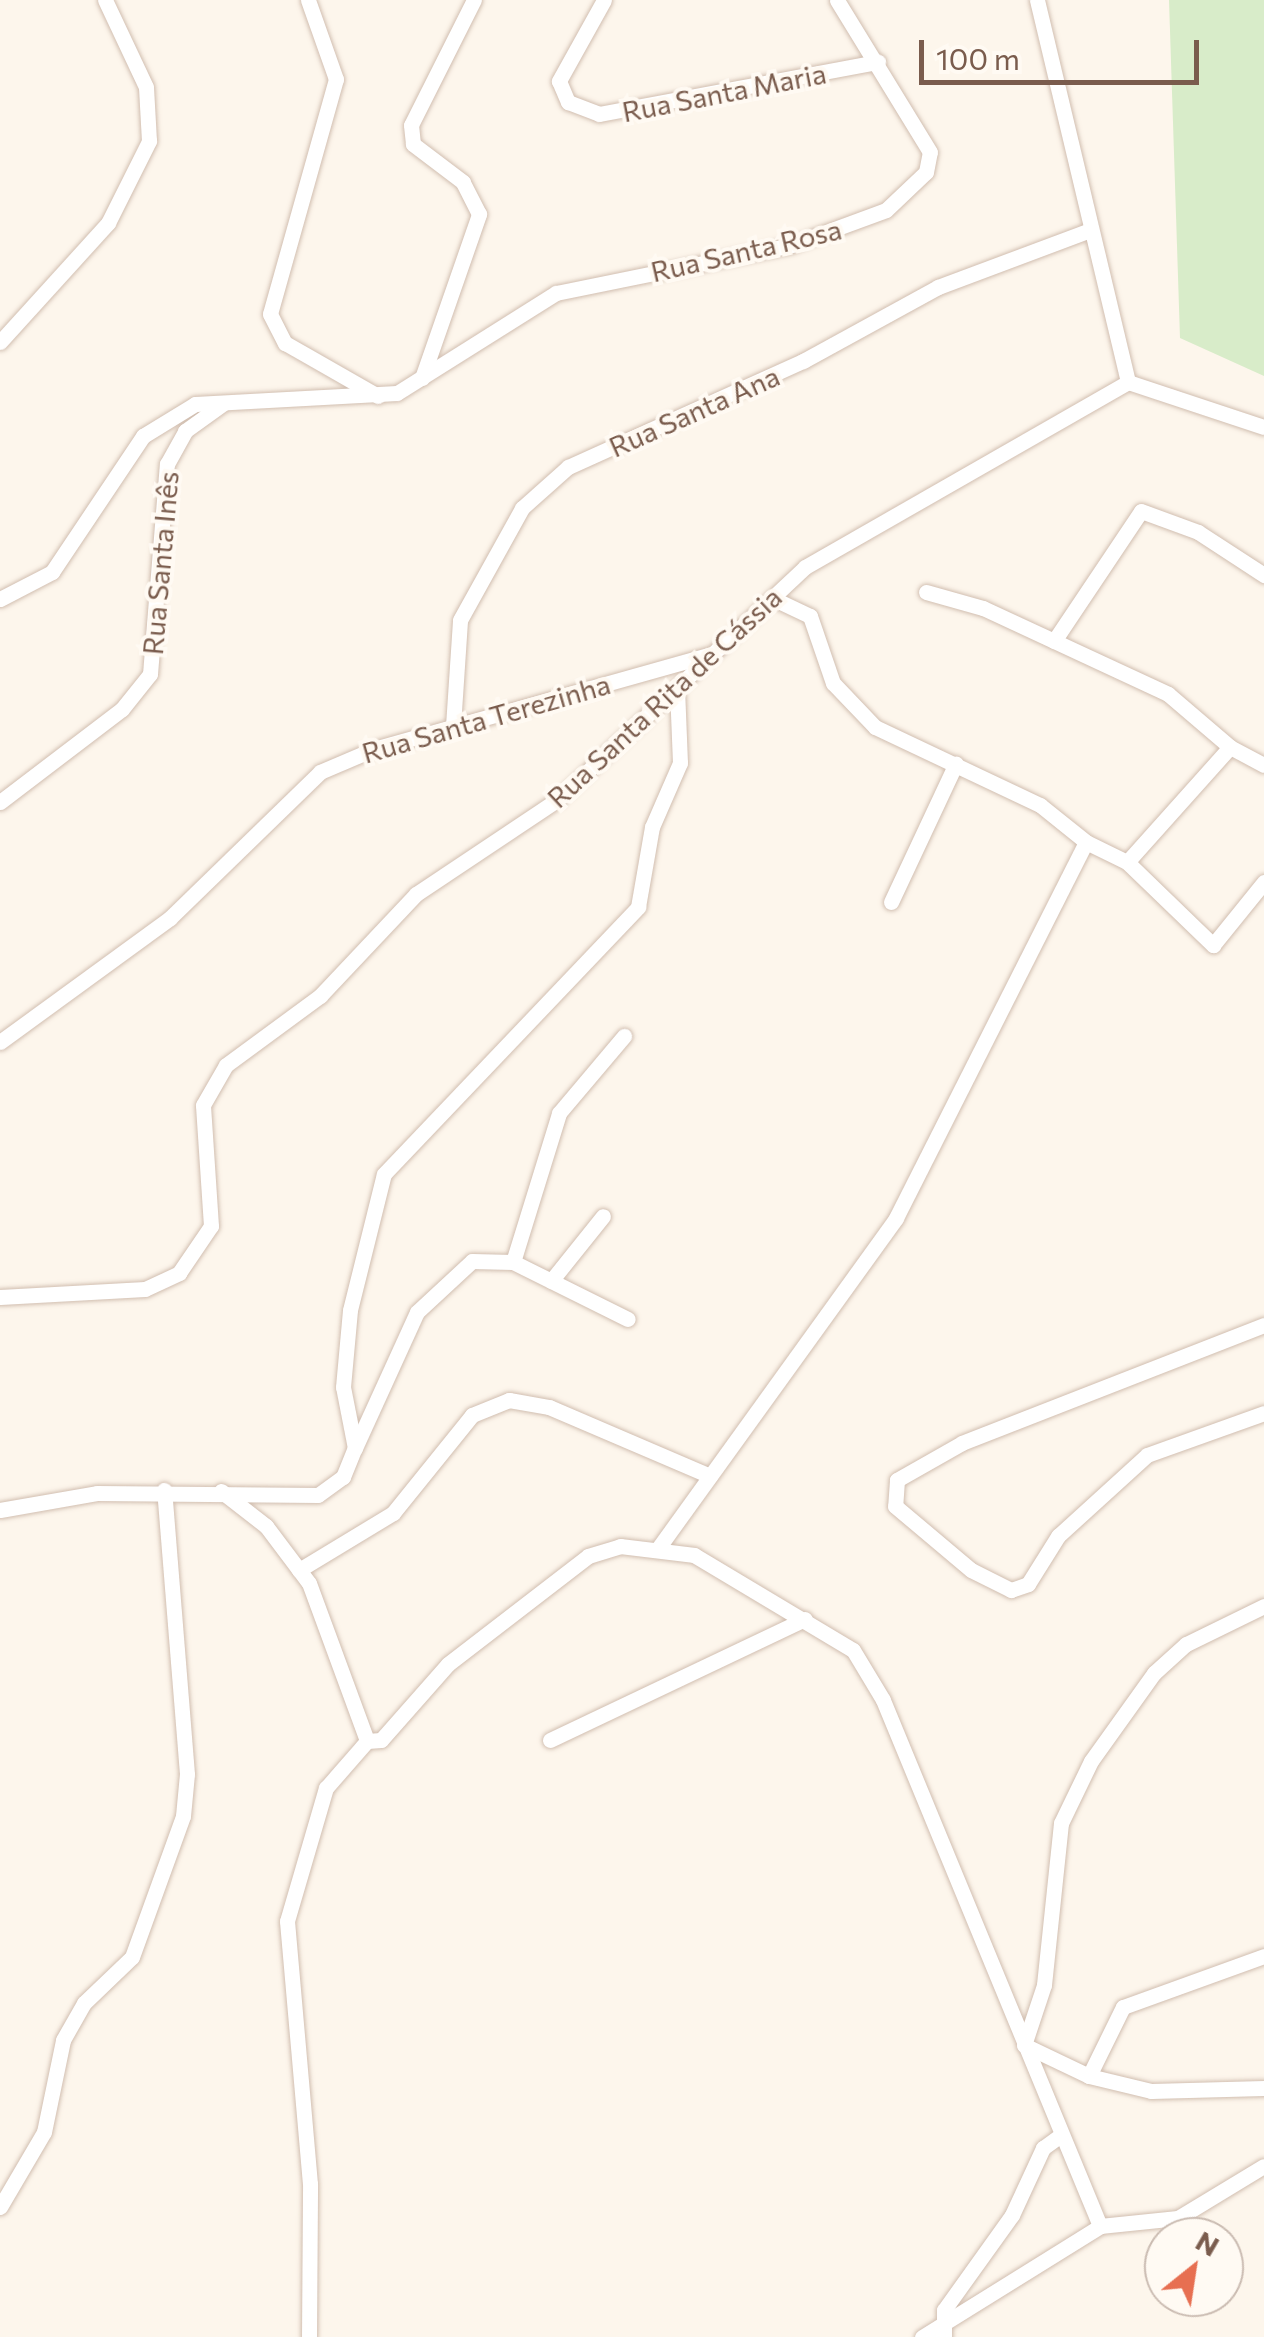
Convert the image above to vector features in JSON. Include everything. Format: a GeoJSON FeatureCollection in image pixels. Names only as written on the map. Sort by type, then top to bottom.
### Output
{"type":"FeatureCollection","features":[{"type":"Feature","properties":{"kind":"street"},"geometry":{"type":"LineString","coordinates":[[0,342],[108,224],[149,140],[146,87],[104,0]]}},
{"type":"Feature","properties":{"kind":"street"},"geometry":{"type":"LineString","coordinates":[[308,0],[336,79],[270,314],[284,344],[378,396]]}},
{"type":"Feature","properties":{"kind":"street"},"geometry":{"type":"LineString","coordinates":[[420,382],[479,214],[464,182],[413,144],[410,125],[474,0]]}},
{"type":"Feature","properties":{"kind":"street","name":"Rua Santa Maria"},"geometry":{"type":"LineString","coordinates":[[604,0],[560,81],[568,102],[599,114],[878,62]]}},
{"type":"Feature","properties":{"kind":"street","name":"Rua Santa Rosa"},"geometry":{"type":"LineString","coordinates":[[0,599],[52,572],[143,436],[195,404],[378,396],[420,382],[556,293],[791,244],[886,210],[926,172],[930,152],[878,62],[836,0]]}},
{"type":"Feature","properties":{"kind":"street"},"geometry":{"type":"LineString","coordinates":[[1037,0],[1088,231],[1128,382],[1264,427]]}},
{"type":"Feature","properties":{"kind":"street","name":"Rua Santa Ana"},"geometry":{"type":"LineString","coordinates":[[453,726],[460,620],[522,508],[568,467],[804,362],[938,288],[1088,231]]}},
{"type":"Feature","properties":{"kind":"street","name":"Rua Santa Rita de Cássia"},"geometry":{"type":"LineString","coordinates":[[0,1297],[145,1289],[180,1273],[211,1226],[203,1105],[226,1065],[320,996],[416,894],[556,800],[772,598],[854,532],[1128,382]]}},
{"type":"Feature","properties":{"kind":"street","name":"Rua Santa Inês"},"geometry":{"type":"LineString","coordinates":[[0,802],[122,709],[150,674],[167,464],[185,431],[228,401]]}},
{"type":"Feature","properties":{"kind":"street"},"geometry":{"type":"LineString","coordinates":[[1054,641],[1141,511],[1198,532],[1264,575]]}},
{"type":"Feature","properties":{"kind":"street"},"geometry":{"type":"LineString","coordinates":[[926,592],[1054,641],[1168,694],[1230,746],[1264,765]]}},
{"type":"Feature","properties":{"kind":"street"},"geometry":{"type":"LineString","coordinates":[[772,598],[810,616],[834,683],[875,727],[1040,805],[1086,842],[1127,862],[1213,945],[1264,882]]}},
{"type":"Feature","properties":{"kind":"street","name":"Rua Santa Terezinha"},"geometry":{"type":"LineString","coordinates":[[0,1042],[170,918],[308,780],[374,748],[713,654]]}},
{"type":"Feature","properties":{"kind":"street"},"geometry":{"type":"LineString","coordinates":[[355,1448],[343,1387],[350,1310],[384,1174],[638,907],[652,827],[680,763],[677,687]]}},
{"type":"Feature","properties":{"kind":"street"},"geometry":{"type":"LineString","coordinates":[[1127,862],[1230,746]]}},
{"type":"Feature","properties":{"kind":"street"},"geometry":{"type":"LineString","coordinates":[[891,902],[956,763]]}},
{"type":"Feature","properties":{"kind":"street"},"geometry":{"type":"LineString","coordinates":[[659,1547],[896,1218],[1086,842]]}},
{"type":"Feature","properties":{"kind":"street"},"geometry":{"type":"LineString","coordinates":[[512,1262],[559,1113],[624,1036]]}},
{"type":"Feature","properties":{"kind":"street"},"geometry":{"type":"LineString","coordinates":[[551,1281],[603,1216]]}},
{"type":"Feature","properties":{"kind":"street"},"geometry":{"type":"LineString","coordinates":[[0,1510],[164,1490],[318,1495],[343,1477],[417,1312],[440,1283],[472,1261],[512,1262],[628,1318]]}},
{"type":"Feature","properties":{"kind":"street"},"geometry":{"type":"LineString","coordinates":[[1264,1325],[962,1443],[897,1480],[895,1506],[970,1570],[1011,1590],[1028,1584],[1058,1536],[1148,1456],[1264,1412]]}},
{"type":"Feature","properties":{"kind":"street"},"geometry":{"type":"LineString","coordinates":[[299,1570],[393,1512],[472,1415],[509,1400],[549,1407],[710,1476]]}},
{"type":"Feature","properties":{"kind":"street"},"geometry":{"type":"LineString","coordinates":[[0,2208],[44,2132],[62,2040],[84,2003],[132,1957],[182,1816],[186,1774],[164,1490]]}},
{"type":"Feature","properties":{"kind":"street"},"geometry":{"type":"LineString","coordinates":[[222,1491],[266,1526],[299,1570],[330,1623],[367,1740]]}},
{"type":"Feature","properties":{"kind":"street"},"geometry":{"type":"LineString","coordinates":[[309,2337],[310,2184],[287,1921],[326,1788],[367,1740],[381,1740],[448,1664],[588,1556],[620,1546],[659,1547],[741,1578],[853,1650],[883,1700],[1024,2045],[1057,2138],[1100,2226]]}},
{"type":"Feature","properties":{"kind":"street"},"geometry":{"type":"LineString","coordinates":[[1024,2045],[1044,1985],[1060,1823],[1090,1761],[1154,1673],[1186,1644],[1264,1606]]}},
{"type":"Feature","properties":{"kind":"street"},"geometry":{"type":"LineString","coordinates":[[550,1740],[805,1619]]}},
{"type":"Feature","properties":{"kind":"street"},"geometry":{"type":"LineString","coordinates":[[1089,2076],[1123,2007],[1264,1956]]}},
{"type":"Feature","properties":{"kind":"street"},"geometry":{"type":"LineString","coordinates":[[1024,2045],[1089,2076],[1151,2092],[1264,2088]]}},
{"type":"Feature","properties":{"kind":"street"},"geometry":{"type":"LineString","coordinates":[[942,2332],[1028,2188],[1043,2148],[1057,2138]]}},
{"type":"Feature","properties":{"kind":"street"},"geometry":{"type":"LineString","coordinates":[[922,2337],[942,2332],[1100,2226],[1178,2218],[1264,2166]]}},
{"type":"Feature","properties":{"kind":"green space"},"geometry":{"type":"Polygon","coordinates":[[[1169,0],[1264,0],[1264,376],[1180,338],[1169,0]]]}}]}
